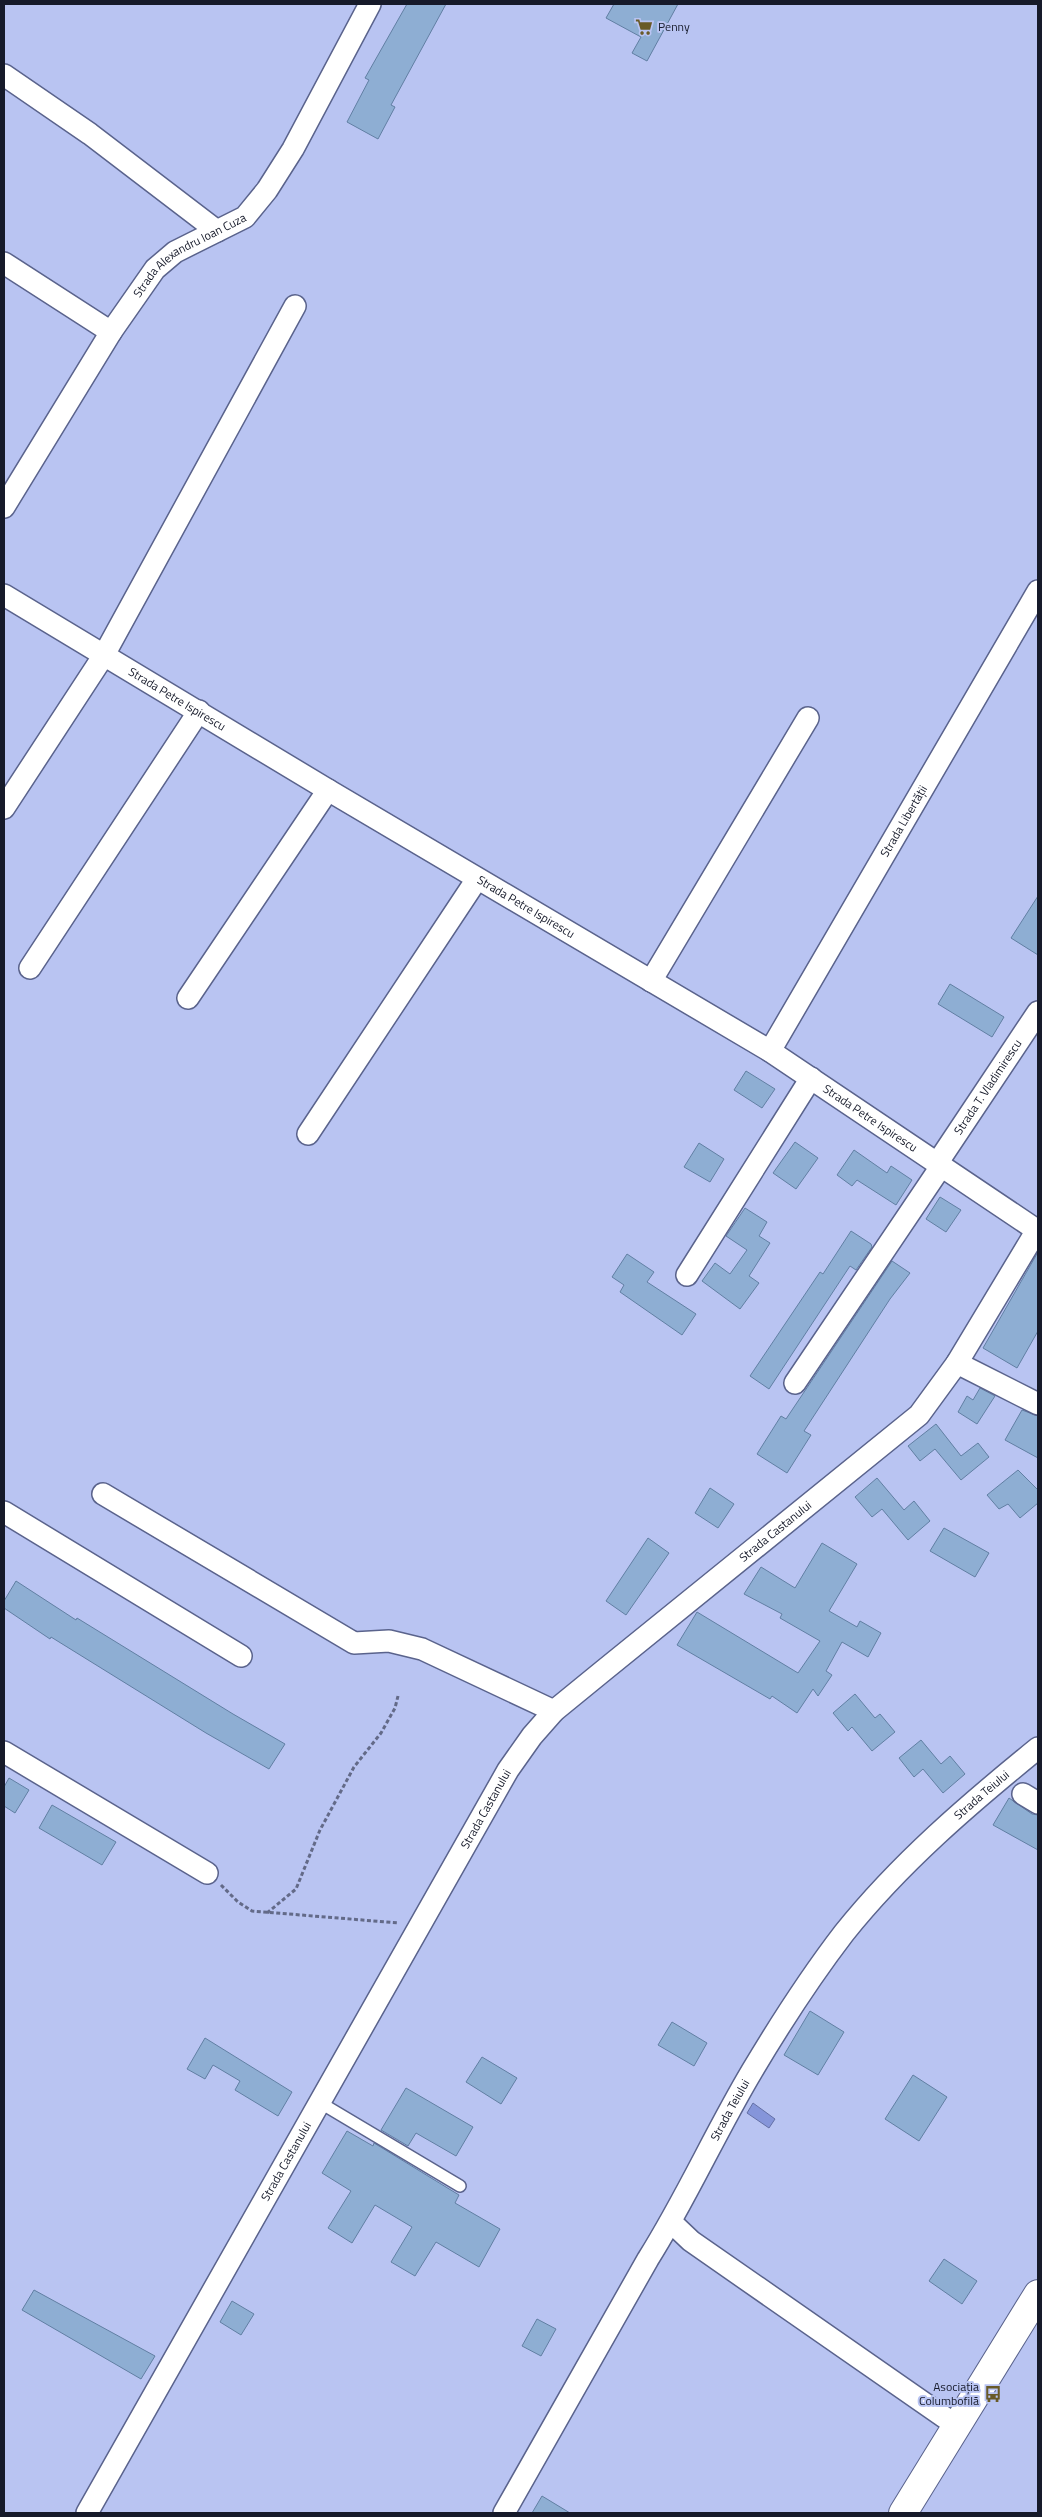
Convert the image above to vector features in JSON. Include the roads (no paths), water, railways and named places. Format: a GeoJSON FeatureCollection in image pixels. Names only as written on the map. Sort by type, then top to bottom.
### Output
{"type":"FeatureCollection","features":[{"type":"Feature","properties":{"kind":"main road"},"geometry":{"type":"LineString","coordinates":[[903,2513],[1038,2294]]}},
{"type":"Feature","properties":{"kind":"street","name":"Strada Alexandru Ioan Cuza"},"geometry":{"type":"LineString","coordinates":[[4,507],[111,332],[155,269],[175,252],[245,217],[267,190],[293,149],[370,4]]}},
{"type":"Feature","properties":{"kind":"street"},"geometry":{"type":"LineString","coordinates":[[4,75],[90,134],[217,231]]}},
{"type":"Feature","properties":{"kind":"street"},"geometry":{"type":"LineString","coordinates":[[4,263],[111,332]]}},
{"type":"Feature","properties":{"kind":"street"},"geometry":{"type":"LineString","coordinates":[[4,808],[104,655],[295,306]]}},
{"type":"Feature","properties":{"kind":"street","name":"Strada Libertății"},"geometry":{"type":"LineString","coordinates":[[770,1051],[1038,591]]}},
{"type":"Feature","properties":{"kind":"street","name":"Strada Petre Ispirescu"},"geometry":{"type":"LineString","coordinates":[[4,595],[477,879],[770,1051],[1038,1231]]}},
{"type":"Feature","properties":{"kind":"street"},"geometry":{"type":"LineString","coordinates":[[30,968],[198,711]]}},
{"type":"Feature","properties":{"kind":"street"},"geometry":{"type":"LineString","coordinates":[[651,981],[808,718]]}},
{"type":"Feature","properties":{"kind":"street"},"geometry":{"type":"LineString","coordinates":[[188,998],[328,790]]}},
{"type":"Feature","properties":{"kind":"street"},"geometry":{"type":"LineString","coordinates":[[308,1134],[477,879]]}},
{"type":"Feature","properties":{"kind":"street","name":"Strada T. Vladimirescu"},"geometry":{"type":"LineString","coordinates":[[795,1383],[1038,1012]]}},
{"type":"Feature","properties":{"kind":"street"},"geometry":{"type":"LineString","coordinates":[[687,1275],[811,1078]]}},
{"type":"Feature","properties":{"kind":"street","name":"Strada Castanului"},"geometry":{"type":"LineString","coordinates":[[87,2513],[508,1770],[532,1736],[554,1711],[919,1415],[957,1363],[1038,1231]]}},
{"type":"Feature","properties":{"kind":"street"},"geometry":{"type":"LineString","coordinates":[[957,1363],[1038,1404]]}},
{"type":"Feature","properties":{"kind":"street"},"geometry":{"type":"LineString","coordinates":[[102,1494],[354,1643],[389,1642],[422,1649],[554,1711]]}},
{"type":"Feature","properties":{"kind":"street"},"geometry":{"type":"LineString","coordinates":[[4,1512],[241,1656]]}},
{"type":"Feature","properties":{"kind":"street","name":"Strada Teiului"},"geometry":{"type":"LineString","coordinates":[[504,2513],[671,2222],[752,2071],[844,1933],[914,1856],[985,1791],[1038,1748]]}},
{"type":"Feature","properties":{"kind":"street"},"geometry":{"type":"LineString","coordinates":[[4,1752],[207,1873]]}},
{"type":"Feature","properties":{"kind":"street"},"geometry":{"type":"LineString","coordinates":[[671,2222],[691,2241],[957,2426]]}},
{"type":"Feature","properties":{"kind":"lane"},"geometry":{"type":"LineString","coordinates":[[320,2102],[460,2186]]}},
{"type":"Feature","properties":{"kind":"water"},"geometry":{"type":"Polygon","coordinates":[[[753,2103],[775,2119],[769,2128],[747,2113],[753,2103]]]}},
{"type":"Feature","properties":{"kind":"place","name":"Penny"},"geometry":{"type":"Point","coordinates":[644,27]}},
{"type":"Feature","properties":{"kind":"place","name":"Asociația Columbofilă"},"geometry":{"type":"Point","coordinates":[993,2394]}}]}
